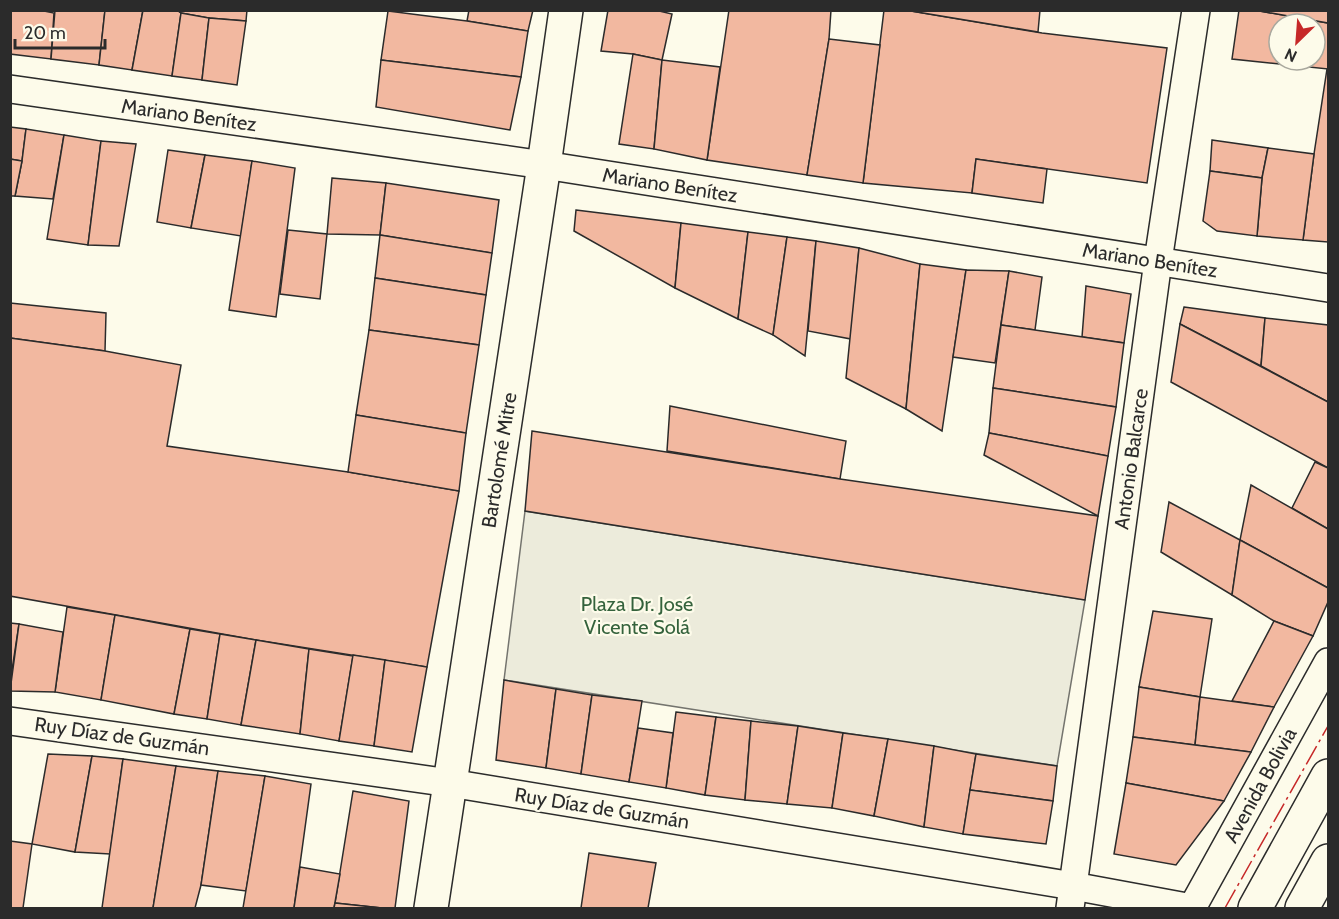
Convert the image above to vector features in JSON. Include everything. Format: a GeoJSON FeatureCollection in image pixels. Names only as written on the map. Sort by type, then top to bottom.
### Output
{"type":"FeatureCollection","features":[{"type":"Feature","properties":{"kind":"street","name":"Bartolomé Mitre"},"geometry":{"type":"LineString","coordinates":[[432,909],[566,10]]}},
{"type":"Feature","properties":{"kind":"street","name":"Antonio Balcarce"},"geometry":{"type":"LineString","coordinates":[[1071,897],[1158,261],[1196,10]]}},
{"type":"Feature","properties":{"kind":"street","name":"Mariano Benítez"},"geometry":{"type":"LineString","coordinates":[[10,89],[544,165],[1329,288]]}},
{"type":"Feature","properties":{"kind":"street","name":"Avenida Bolivia"},"geometry":{"type":"LineString","coordinates":[[1192,908],[1329,662]]}},
{"type":"Feature","properties":{"kind":"street","name":"Ruy Díaz de Guzmán"},"geometry":{"type":"LineString","coordinates":[[10,721],[450,783],[1071,897],[1192,908]]}},
{"type":"Feature","properties":{"kind":"street"},"geometry":{"type":"LineString","coordinates":[[1255,909],[1329,776]]}},
{"type":"Feature","properties":{"kind":"street"},"geometry":{"type":"LineString","coordinates":[[1302,909],[1329,861]]}},
{"type":"Feature","properties":{"kind":"green space","name":"Plaza Dr. José Vicente Solá"},"geometry":{"type":"Polygon","coordinates":[[[525,511],[1085,600],[1057,766],[504,680],[525,511]]]}},
{"type":"Feature","properties":{"kind":"building"},"geometry":{"type":"Polygon","coordinates":[[[10,10],[39,10],[54,13],[51,59],[10,54],[10,10]]]}},
{"type":"Feature","properties":{"kind":"building"},"geometry":{"type":"Polygon","coordinates":[[[55,10],[105,10],[99,65],[51,59],[55,10]]]}},
{"type":"Feature","properties":{"kind":"building"},"geometry":{"type":"Polygon","coordinates":[[[105,10],[143,10],[132,70],[99,65],[105,10]]]}},
{"type":"Feature","properties":{"kind":"building"},"geometry":{"type":"Polygon","coordinates":[[[143,10],[177,10],[181,13],[172,76],[132,70],[143,10]]]}},
{"type":"Feature","properties":{"kind":"building"},"geometry":{"type":"Polygon","coordinates":[[[177,10],[247,10],[246,21],[209,18],[181,13],[177,10]]]}},
{"type":"Feature","properties":{"kind":"building"},"geometry":{"type":"Polygon","coordinates":[[[469,10],[533,10],[528,31],[467,21],[469,10]]]}},
{"type":"Feature","properties":{"kind":"building"},"geometry":{"type":"Polygon","coordinates":[[[608,10],[655,10],[672,14],[662,60],[601,51],[608,10]]]}},
{"type":"Feature","properties":{"kind":"building"},"geometry":{"type":"Polygon","coordinates":[[[729,10],[831,10],[829,39],[807,175],[707,160],[729,10]]]}},
{"type":"Feature","properties":{"kind":"building"},"geometry":{"type":"Polygon","coordinates":[[[884,10],[905,10],[1042,33],[1167,48],[1147,183],[976,159],[972,193],[863,183],[884,10]]]}},
{"type":"Feature","properties":{"kind":"building"},"geometry":{"type":"Polygon","coordinates":[[[905,10],[1040,10],[1038,32],[905,10]]]}},
{"type":"Feature","properties":{"kind":"building"},"geometry":{"type":"Polygon","coordinates":[[[1239,10],[1267,12],[1267,63],[1232,59],[1239,10]]]}},
{"type":"Feature","properties":{"kind":"building"},"geometry":{"type":"Polygon","coordinates":[[[1254,10],[1328,10],[1328,23],[1327,12],[1267,12],[1254,10]]]}},
{"type":"Feature","properties":{"kind":"building"},"geometry":{"type":"Polygon","coordinates":[[[388,11],[528,31],[521,77],[381,60],[388,11]]]}},
{"type":"Feature","properties":{"kind":"building"},"geometry":{"type":"Polygon","coordinates":[[[181,13],[209,18],[202,80],[172,76],[181,13]]]}},
{"type":"Feature","properties":{"kind":"building"},"geometry":{"type":"Polygon","coordinates":[[[209,18],[246,21],[237,85],[202,80],[209,18]]]}},
{"type":"Feature","properties":{"kind":"building"},"geometry":{"type":"Polygon","coordinates":[[[1327,23],[1328,23],[1327,69],[1327,23]]]}},
{"type":"Feature","properties":{"kind":"building"},"geometry":{"type":"Polygon","coordinates":[[[829,39],[880,45],[863,183],[807,175],[829,39]]]}},
{"type":"Feature","properties":{"kind":"building"},"geometry":{"type":"Polygon","coordinates":[[[633,54],[662,60],[654,149],[619,144],[633,54]]]}},
{"type":"Feature","properties":{"kind":"building"},"geometry":{"type":"Polygon","coordinates":[[[381,60],[521,77],[510,130],[376,107],[381,60]]]}},
{"type":"Feature","properties":{"kind":"building"},"geometry":{"type":"Polygon","coordinates":[[[662,60],[720,67],[707,160],[654,149],[662,60]]]}},
{"type":"Feature","properties":{"kind":"building"},"geometry":{"type":"Polygon","coordinates":[[[1328,69],[1328,242],[1303,240],[1328,69]]]}},
{"type":"Feature","properties":{"kind":"building"},"geometry":{"type":"Polygon","coordinates":[[[10,127],[26,129],[22,161],[10,159],[10,127]]]}},
{"type":"Feature","properties":{"kind":"building"},"geometry":{"type":"Polygon","coordinates":[[[26,129],[64,135],[53,199],[15,196],[26,129]]]}},
{"type":"Feature","properties":{"kind":"building"},"geometry":{"type":"Polygon","coordinates":[[[64,135],[101,141],[88,245],[47,239],[64,135]]]}},
{"type":"Feature","properties":{"kind":"building"},"geometry":{"type":"Polygon","coordinates":[[[1212,140],[1268,148],[1262,178],[1210,171],[1212,140]]]}},
{"type":"Feature","properties":{"kind":"building"},"geometry":{"type":"Polygon","coordinates":[[[101,141],[136,144],[119,246],[88,245],[101,141]]]}},
{"type":"Feature","properties":{"kind":"building"},"geometry":{"type":"Polygon","coordinates":[[[1268,148],[1314,154],[1303,240],[1257,236],[1262,178],[1268,148]]]}},
{"type":"Feature","properties":{"kind":"building"},"geometry":{"type":"Polygon","coordinates":[[[168,150],[205,155],[191,228],[157,222],[168,150]]]}},
{"type":"Feature","properties":{"kind":"building"},"geometry":{"type":"Polygon","coordinates":[[[205,155],[252,161],[241,236],[191,228],[205,155]]]}},
{"type":"Feature","properties":{"kind":"building"},"geometry":{"type":"Polygon","coordinates":[[[10,159],[22,161],[15,196],[10,196],[10,159]]]}},
{"type":"Feature","properties":{"kind":"building"},"geometry":{"type":"Polygon","coordinates":[[[976,159],[1047,169],[1043,203],[972,193],[976,159]]]}},
{"type":"Feature","properties":{"kind":"building"},"geometry":{"type":"Polygon","coordinates":[[[252,161],[295,168],[276,317],[229,310],[252,161]]]}},
{"type":"Feature","properties":{"kind":"building"},"geometry":{"type":"Polygon","coordinates":[[[1210,171],[1262,178],[1257,236],[1217,231],[1203,221],[1210,171]]]}},
{"type":"Feature","properties":{"kind":"building"},"geometry":{"type":"Polygon","coordinates":[[[332,178],[386,183],[380,235],[327,234],[332,178]]]}},
{"type":"Feature","properties":{"kind":"building"},"geometry":{"type":"Polygon","coordinates":[[[386,183],[499,200],[492,253],[380,235],[386,183]]]}},
{"type":"Feature","properties":{"kind":"building"},"geometry":{"type":"Polygon","coordinates":[[[576,210],[681,223],[675,288],[574,231],[576,210]]]}},
{"type":"Feature","properties":{"kind":"building"},"geometry":{"type":"Polygon","coordinates":[[[681,223],[748,232],[738,319],[675,288],[681,223]]]}},
{"type":"Feature","properties":{"kind":"building"},"geometry":{"type":"Polygon","coordinates":[[[288,230],[327,234],[320,299],[280,294],[288,230]]]}},
{"type":"Feature","properties":{"kind":"building"},"geometry":{"type":"Polygon","coordinates":[[[748,232],[787,237],[773,335],[738,319],[748,232]]]}},
{"type":"Feature","properties":{"kind":"building"},"geometry":{"type":"Polygon","coordinates":[[[380,235],[492,253],[486,295],[375,278],[380,235]]]}},
{"type":"Feature","properties":{"kind":"building"},"geometry":{"type":"Polygon","coordinates":[[[787,237],[816,241],[805,356],[773,335],[787,237]]]}},
{"type":"Feature","properties":{"kind":"building"},"geometry":{"type":"Polygon","coordinates":[[[816,241],[859,248],[851,339],[808,331],[816,241]]]}},
{"type":"Feature","properties":{"kind":"building"},"geometry":{"type":"Polygon","coordinates":[[[859,248],[920,264],[906,409],[846,378],[859,248]]]}},
{"type":"Feature","properties":{"kind":"building"},"geometry":{"type":"Polygon","coordinates":[[[920,264],[966,270],[942,431],[906,409],[920,264]]]}},
{"type":"Feature","properties":{"kind":"building"},"geometry":{"type":"Polygon","coordinates":[[[966,270],[1009,271],[995,363],[953,357],[966,270]]]}},
{"type":"Feature","properties":{"kind":"building"},"geometry":{"type":"Polygon","coordinates":[[[1009,271],[1042,277],[1035,330],[1001,325],[1009,271]]]}},
{"type":"Feature","properties":{"kind":"building"},"geometry":{"type":"Polygon","coordinates":[[[375,278],[486,295],[479,345],[369,330],[375,278]]]}},
{"type":"Feature","properties":{"kind":"building"},"geometry":{"type":"Polygon","coordinates":[[[1086,286],[1131,294],[1124,343],[1082,337],[1086,286]]]}},
{"type":"Feature","properties":{"kind":"building"},"geometry":{"type":"Polygon","coordinates":[[[10,303],[106,313],[105,351],[10,338],[10,303]]]}},
{"type":"Feature","properties":{"kind":"building"},"geometry":{"type":"Polygon","coordinates":[[[1184,307],[1265,318],[1261,366],[1180,324],[1184,307]]]}},
{"type":"Feature","properties":{"kind":"building"},"geometry":{"type":"Polygon","coordinates":[[[1265,318],[1328,325],[1328,402],[1261,366],[1265,318]]]}},
{"type":"Feature","properties":{"kind":"building"},"geometry":{"type":"Polygon","coordinates":[[[1180,324],[1328,402],[1328,468],[1171,382],[1180,324]]]}},
{"type":"Feature","properties":{"kind":"building"},"geometry":{"type":"Polygon","coordinates":[[[1001,325],[1124,343],[1116,407],[993,388],[1001,325]]]}},
{"type":"Feature","properties":{"kind":"building"},"geometry":{"type":"Polygon","coordinates":[[[369,330],[479,345],[466,433],[356,415],[369,330]]]}},
{"type":"Feature","properties":{"kind":"building"},"geometry":{"type":"Polygon","coordinates":[[[10,338],[105,351],[181,365],[167,446],[348,472],[459,491],[427,667],[256,640],[10,596],[10,338]]]}},
{"type":"Feature","properties":{"kind":"building"},"geometry":{"type":"Polygon","coordinates":[[[993,388],[1116,407],[1108,456],[989,433],[993,388]]]}},
{"type":"Feature","properties":{"kind":"building"},"geometry":{"type":"Polygon","coordinates":[[[670,406],[846,441],[840,479],[667,451],[670,406]]]}},
{"type":"Feature","properties":{"kind":"building"},"geometry":{"type":"Polygon","coordinates":[[[356,415],[466,433],[459,491],[348,472],[356,415]]]}},
{"type":"Feature","properties":{"kind":"building"},"geometry":{"type":"Polygon","coordinates":[[[532,431],[1098,516],[1085,600],[525,511],[532,431]]]}},
{"type":"Feature","properties":{"kind":"building"},"geometry":{"type":"Polygon","coordinates":[[[989,433],[1108,456],[1098,516],[984,455],[989,433]]]}},
{"type":"Feature","properties":{"kind":"building"},"geometry":{"type":"Polygon","coordinates":[[[1315,462],[1328,468],[1328,529],[1292,508],[1315,462]]]}},
{"type":"Feature","properties":{"kind":"building"},"geometry":{"type":"Polygon","coordinates":[[[1251,485],[1328,529],[1328,588],[1240,540],[1251,485]]]}},
{"type":"Feature","properties":{"kind":"building"},"geometry":{"type":"Polygon","coordinates":[[[1169,502],[1240,540],[1232,595],[1161,552],[1169,502]]]}},
{"type":"Feature","properties":{"kind":"building"},"geometry":{"type":"Polygon","coordinates":[[[1240,540],[1328,588],[1328,602],[1313,636],[1274,621],[1232,595],[1240,540]]]}},
{"type":"Feature","properties":{"kind":"building"},"geometry":{"type":"Polygon","coordinates":[[[67,607],[115,615],[101,700],[55,692],[67,607]]]}},
{"type":"Feature","properties":{"kind":"building"},"geometry":{"type":"Polygon","coordinates":[[[1153,611],[1212,619],[1200,697],[1139,687],[1153,611]]]}},
{"type":"Feature","properties":{"kind":"building"},"geometry":{"type":"Polygon","coordinates":[[[115,615],[190,629],[174,714],[101,700],[115,615]]]}},
{"type":"Feature","properties":{"kind":"building"},"geometry":{"type":"Polygon","coordinates":[[[1274,621],[1313,636],[1274,707],[1232,701],[1274,621]]]}},
{"type":"Feature","properties":{"kind":"building"},"geometry":{"type":"Polygon","coordinates":[[[10,623],[19,624],[10,683],[10,623]]]}},
{"type":"Feature","properties":{"kind":"building"},"geometry":{"type":"Polygon","coordinates":[[[19,624],[63,632],[55,692],[10,691],[19,624]]]}},
{"type":"Feature","properties":{"kind":"building"},"geometry":{"type":"Polygon","coordinates":[[[190,629],[220,634],[207,719],[174,714],[190,629]]]}},
{"type":"Feature","properties":{"kind":"building"},"geometry":{"type":"Polygon","coordinates":[[[220,634],[256,640],[241,725],[207,719],[220,634]]]}},
{"type":"Feature","properties":{"kind":"building"},"geometry":{"type":"Polygon","coordinates":[[[256,640],[309,649],[300,734],[241,725],[256,640]]]}},
{"type":"Feature","properties":{"kind":"building"},"geometry":{"type":"Polygon","coordinates":[[[309,649],[353,656],[339,741],[300,734],[309,649]]]}},
{"type":"Feature","properties":{"kind":"building"},"geometry":{"type":"Polygon","coordinates":[[[353,655],[385,660],[374,746],[339,741],[353,655]]]}},
{"type":"Feature","properties":{"kind":"building"},"geometry":{"type":"Polygon","coordinates":[[[385,660],[427,667],[412,752],[374,746],[385,660]]]}},
{"type":"Feature","properties":{"kind":"building"},"geometry":{"type":"Polygon","coordinates":[[[504,680],[556,689],[546,768],[496,760],[504,680]]]}},
{"type":"Feature","properties":{"kind":"building"},"geometry":{"type":"Polygon","coordinates":[[[1139,687],[1200,697],[1195,745],[1133,737],[1139,687]]]}},
{"type":"Feature","properties":{"kind":"building"},"geometry":{"type":"Polygon","coordinates":[[[556,689],[592,695],[581,774],[546,768],[556,689]]]}},
{"type":"Feature","properties":{"kind":"building"},"geometry":{"type":"Polygon","coordinates":[[[592,695],[642,701],[629,782],[581,774],[592,695]]]}},
{"type":"Feature","properties":{"kind":"building"},"geometry":{"type":"Polygon","coordinates":[[[1200,697],[1274,707],[1251,752],[1195,745],[1200,697]]]}},
{"type":"Feature","properties":{"kind":"building"},"geometry":{"type":"Polygon","coordinates":[[[676,712],[716,717],[705,795],[666,788],[676,712]]]}},
{"type":"Feature","properties":{"kind":"building"},"geometry":{"type":"Polygon","coordinates":[[[716,717],[751,721],[745,800],[705,795],[716,717]]]}},
{"type":"Feature","properties":{"kind":"building"},"geometry":{"type":"Polygon","coordinates":[[[751,721],[798,726],[787,804],[745,800],[751,721]]]}},
{"type":"Feature","properties":{"kind":"building"},"geometry":{"type":"Polygon","coordinates":[[[798,726],[843,733],[832,808],[787,804],[798,726]]]}},
{"type":"Feature","properties":{"kind":"building"},"geometry":{"type":"Polygon","coordinates":[[[638,728],[673,733],[666,788],[629,782],[638,728]]]}},
{"type":"Feature","properties":{"kind":"building"},"geometry":{"type":"Polygon","coordinates":[[[843,733],[888,739],[874,816],[832,808],[843,733]]]}},
{"type":"Feature","properties":{"kind":"building"},"geometry":{"type":"Polygon","coordinates":[[[1133,737],[1251,752],[1224,801],[1126,783],[1133,737]]]}},
{"type":"Feature","properties":{"kind":"building"},"geometry":{"type":"Polygon","coordinates":[[[888,739],[934,746],[924,827],[874,816],[888,739]]]}},
{"type":"Feature","properties":{"kind":"building"},"geometry":{"type":"Polygon","coordinates":[[[934,746],[976,754],[963,834],[924,827],[934,746]]]}},
{"type":"Feature","properties":{"kind":"building"},"geometry":{"type":"Polygon","coordinates":[[[48,754],[92,756],[75,852],[32,844],[48,754]]]}},
{"type":"Feature","properties":{"kind":"building"},"geometry":{"type":"Polygon","coordinates":[[[976,754],[1057,766],[1053,801],[970,790],[976,754]]]}},
{"type":"Feature","properties":{"kind":"building"},"geometry":{"type":"Polygon","coordinates":[[[92,756],[123,759],[110,854],[75,852],[92,756]]]}},
{"type":"Feature","properties":{"kind":"building"},"geometry":{"type":"Polygon","coordinates":[[[123,759],[176,766],[153,908],[102,908],[123,759]]]}},
{"type":"Feature","properties":{"kind":"building"},"geometry":{"type":"Polygon","coordinates":[[[176,766],[218,771],[201,885],[195,908],[153,908],[176,766]]]}},
{"type":"Feature","properties":{"kind":"building"},"geometry":{"type":"Polygon","coordinates":[[[218,771],[265,776],[246,891],[201,885],[218,771]]]}},
{"type":"Feature","properties":{"kind":"building"},"geometry":{"type":"Polygon","coordinates":[[[265,776],[311,784],[294,908],[243,908],[265,776]]]}},
{"type":"Feature","properties":{"kind":"building"},"geometry":{"type":"Polygon","coordinates":[[[1126,783],[1224,801],[1176,865],[1114,854],[1126,783]]]}},
{"type":"Feature","properties":{"kind":"building"},"geometry":{"type":"Polygon","coordinates":[[[970,790],[1053,801],[1046,844],[963,834],[970,790]]]}},
{"type":"Feature","properties":{"kind":"building"},"geometry":{"type":"Polygon","coordinates":[[[353,791],[409,801],[395,908],[335,903],[353,791]]]}},
{"type":"Feature","properties":{"kind":"building"},"geometry":{"type":"Polygon","coordinates":[[[10,841],[32,844],[23,908],[10,908],[10,841]]]}},
{"type":"Feature","properties":{"kind":"building"},"geometry":{"type":"Polygon","coordinates":[[[589,853],[656,863],[648,908],[581,908],[589,853]]]}},
{"type":"Feature","properties":{"kind":"building"},"geometry":{"type":"Polygon","coordinates":[[[300,867],[340,874],[334,908],[294,908],[300,867]]]}},
{"type":"Feature","properties":{"kind":"building"},"geometry":{"type":"Polygon","coordinates":[[[335,903],[382,908],[334,908],[335,903]]]}},
{"type":"Feature","properties":{"kind":"power"},"geometry":{"type":"LineString","coordinates":[[1225,908],[1328,726]]}}]}
